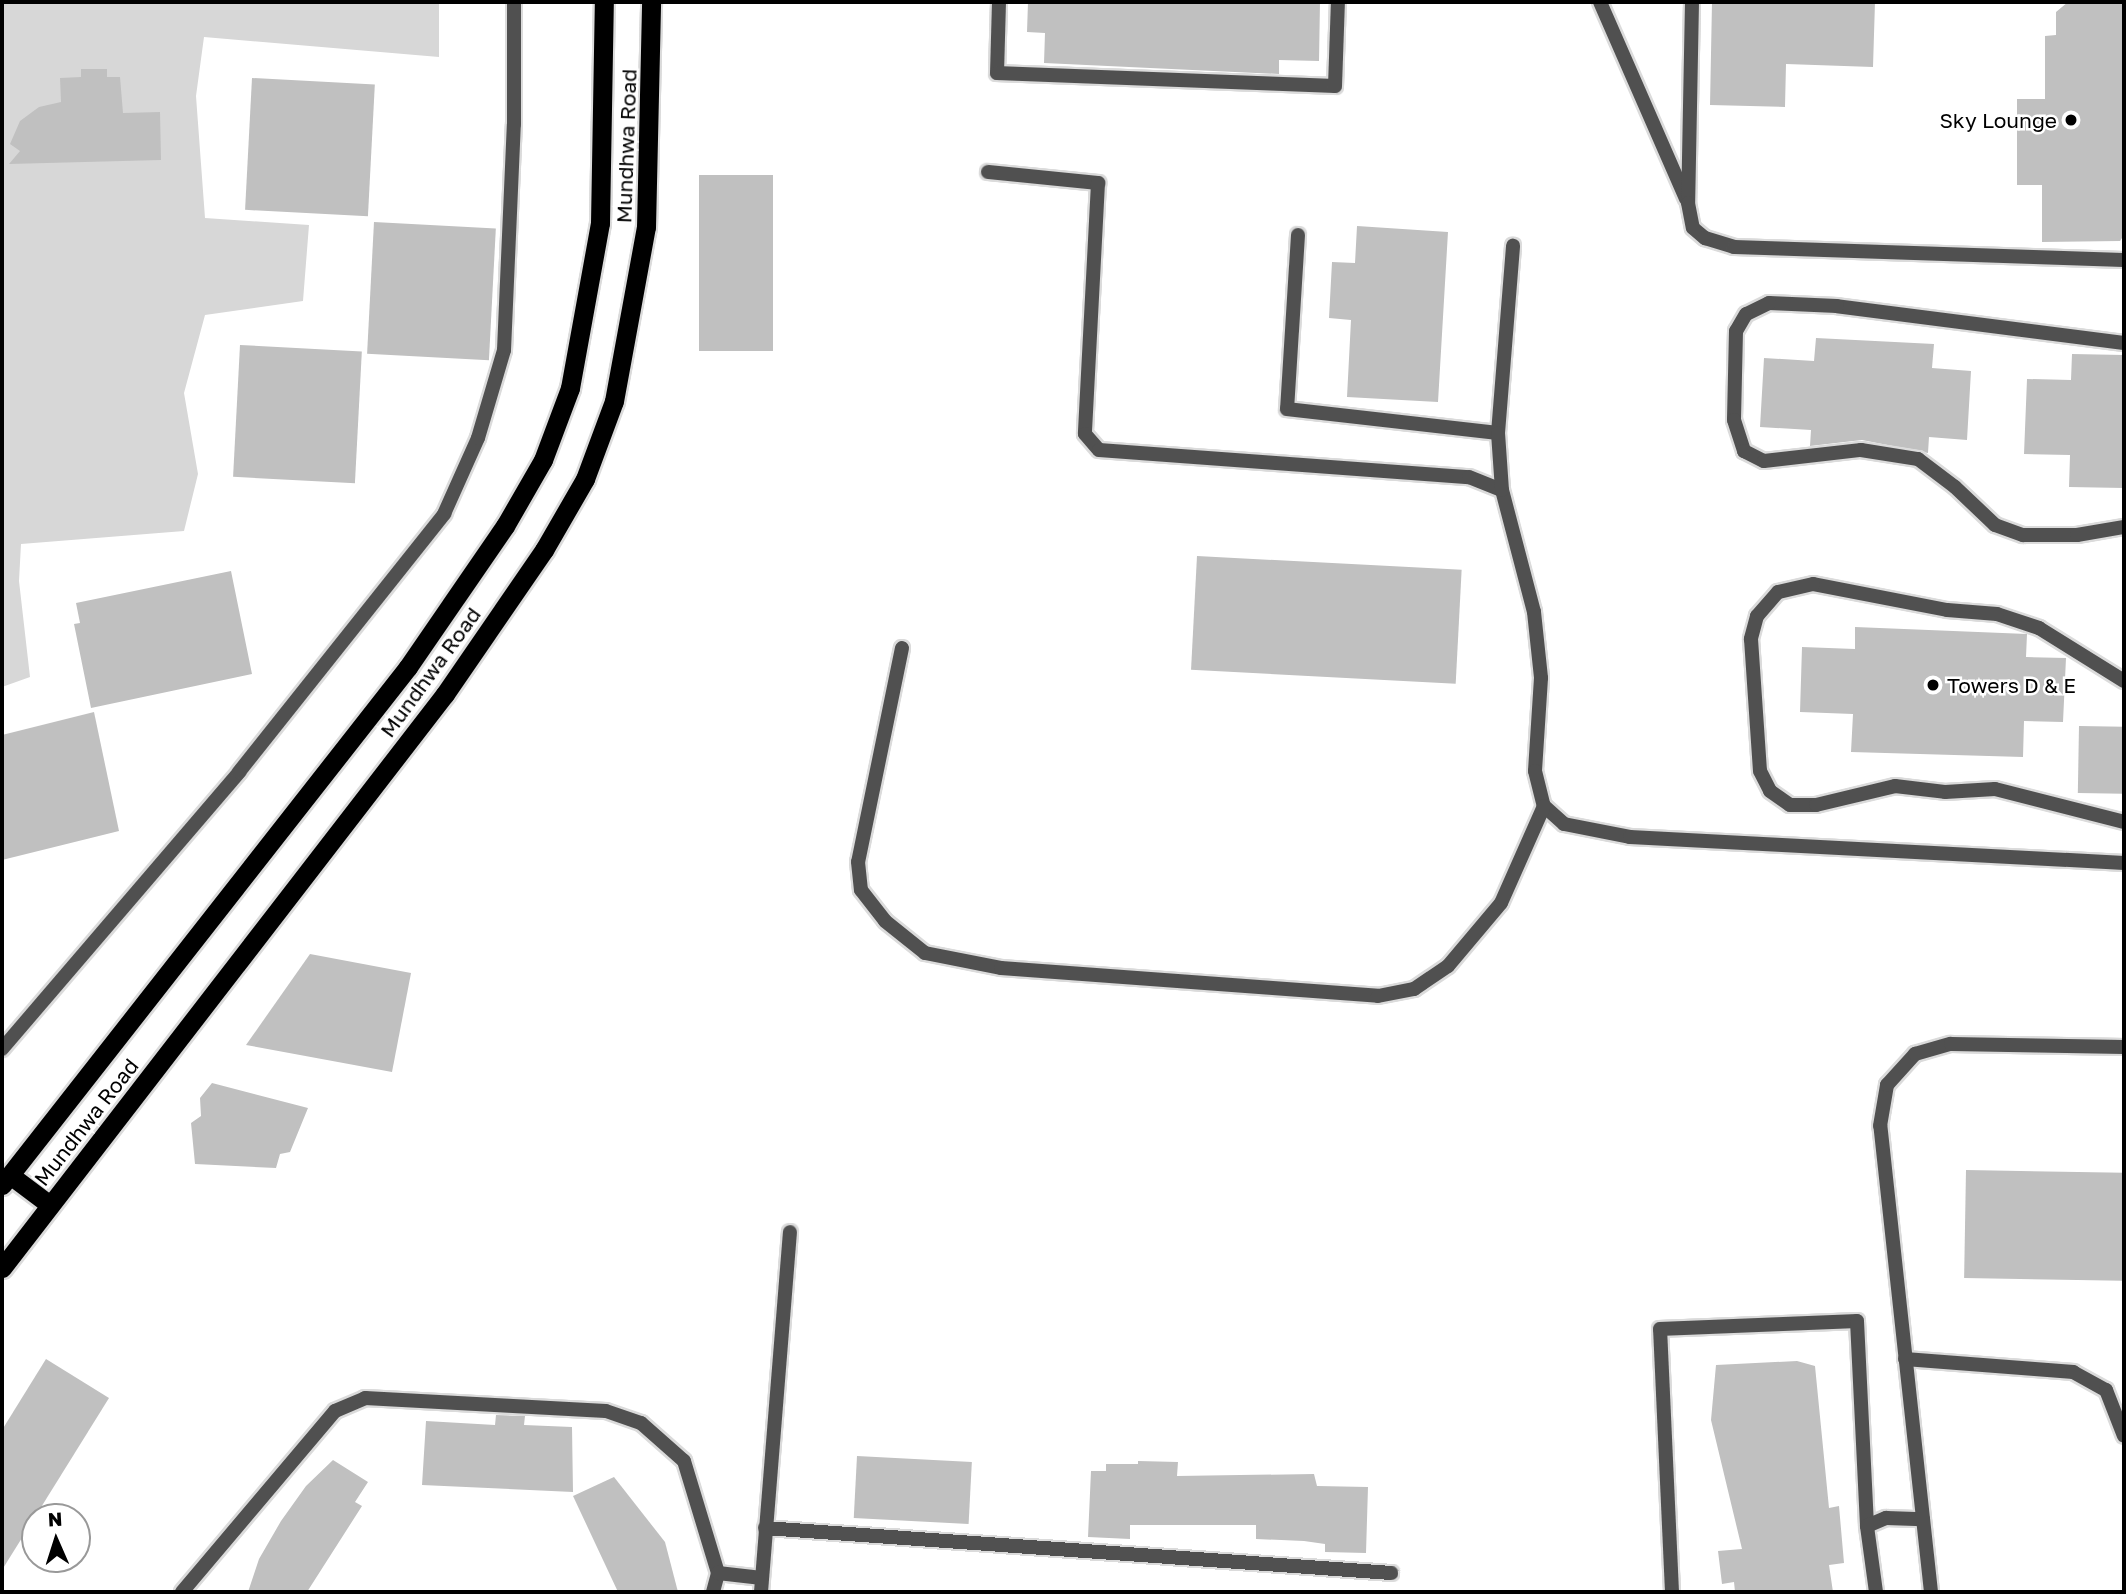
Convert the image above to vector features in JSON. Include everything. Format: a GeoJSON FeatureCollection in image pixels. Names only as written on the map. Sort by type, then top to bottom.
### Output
{"type":"FeatureCollection","features":[{"type":"Feature","properties":{"kind":"highway","name":"Mundhwa Road"},"geometry":{"type":"LineString","coordinates":[[6,1180],[408,667],[505,526],[543,460],[570,388],[600,223],[604,2]]}},
{"type":"Feature","properties":{"kind":"highway","name":"Mundhwa Road"},"geometry":{"type":"LineString","coordinates":[[2,1268],[445,694],[544,550],[585,479],[614,401],[646,227],[651,2]]}},
{"type":"Feature","properties":{"kind":"highway"},"geometry":{"type":"LineString","coordinates":[[6,1180],[50,1205]]}},
{"type":"Feature","properties":{"kind":"street"},"geometry":{"type":"LineString","coordinates":[[2,1049],[239,772],[444,514],[478,438],[504,350],[514,138],[514,2]]}},
{"type":"Feature","properties":{"kind":"street"},"geometry":{"type":"LineString","coordinates":[[999,2],[997,72],[1335,86],[1338,2]]}},
{"type":"Feature","properties":{"kind":"street"},"geometry":{"type":"LineString","coordinates":[[1600,2],[1688,203],[1693,228],[1705,238],[1734,247],[2124,260]]}},
{"type":"Feature","properties":{"kind":"street"},"geometry":{"type":"LineString","coordinates":[[1688,203],[1692,2]]}},
{"type":"Feature","properties":{"kind":"street"},"geometry":{"type":"LineString","coordinates":[[988,172],[1098,183],[1085,434],[1100,450],[1469,477],[1502,490]]}},
{"type":"Feature","properties":{"kind":"street"},"geometry":{"type":"LineString","coordinates":[[1298,234],[1287,409],[1498,433]]}},
{"type":"Feature","properties":{"kind":"street"},"geometry":{"type":"LineString","coordinates":[[1513,246],[1498,433],[1502,490],[1534,612],[1541,678],[1535,771],[1544,806],[1564,824],[1630,836],[2124,863]]}},
{"type":"Feature","properties":{"kind":"street"},"geometry":{"type":"LineString","coordinates":[[2124,343],[1837,306],[1769,303],[1746,314],[1736,331],[1734,420],[1744,451],[1764,461],[1861,450],[1918,459],[1995,525],[2023,534],[2077,534],[2124,527]]}},
{"type":"Feature","properties":{"kind":"street"},"geometry":{"type":"LineString","coordinates":[[2124,681],[2039,628],[1997,614],[1947,610],[1813,584],[1778,592],[1757,616],[1751,639],[1760,771],[1770,791],[1790,806],[1816,805],[1895,786],[1945,792],[1996,789],[2124,822]]}},
{"type":"Feature","properties":{"kind":"street"},"geometry":{"type":"LineString","coordinates":[[902,648],[858,862],[861,890],[886,921],[925,953],[1001,968],[1322,992],[1378,996],[1414,989],[1448,966],[1501,903],[1544,806]]}},
{"type":"Feature","properties":{"kind":"street"},"geometry":{"type":"LineString","coordinates":[[1931,1592],[1880,1126],[1887,1085],[1915,1054],[1951,1044],[2124,1047]]}},
{"type":"Feature","properties":{"kind":"street"},"geometry":{"type":"LineString","coordinates":[[718,1573],[761,1585],[790,1231]]}},
{"type":"Feature","properties":{"kind":"street"},"geometry":{"type":"LineString","coordinates":[[1672,1592],[1660,1329],[1857,1321],[1867,1525],[1876,1592]]}},
{"type":"Feature","properties":{"kind":"street"},"geometry":{"type":"LineString","coordinates":[[1905,1359],[2073,1372],[2106,1390],[2124,1436]]}},
{"type":"Feature","properties":{"kind":"street"},"geometry":{"type":"LineString","coordinates":[[182,1592],[335,1410],[365,1398],[607,1411],[641,1423],[684,1461],[718,1573],[713,1592]]}},
{"type":"Feature","properties":{"kind":"street"},"geometry":{"type":"LineString","coordinates":[[1867,1525],[1886,1518],[1923,1519]]}},
{"type":"Feature","properties":{"kind":"street"},"geometry":{"type":"LineString","coordinates":[[765,1528],[1391,1573]]}},
{"type":"Feature","properties":{"kind":"shaded area"},"geometry":{"type":"Polygon","coordinates":[[[2,2],[439,2],[439,57],[204,37],[196,96],[205,218],[309,225],[303,301],[205,315],[184,393],[198,474],[184,531],[21,544],[19,581],[30,677],[2,687],[2,2]]]}},
{"type":"Feature","properties":{"kind":"building"},"geometry":{"type":"Polygon","coordinates":[[[1028,2],[1320,2],[1319,61],[1279,60],[1279,74],[1044,63],[1045,33],[1027,32],[1028,2]]]}},
{"type":"Feature","properties":{"kind":"building"},"geometry":{"type":"Polygon","coordinates":[[[1712,2],[1875,2],[1873,67],[1786,64],[1785,107],[1710,105],[1712,2]]]}},
{"type":"Feature","properties":{"kind":"building","name":"Sky Lounge"},"geometry":{"type":"Polygon","coordinates":[[[2068,2],[2124,2],[2124,235],[2120,241],[2042,242],[2042,185],[2017,185],[2017,99],[2045,99],[2045,36],[2056,35],[2056,12],[2068,2]]]}},
{"type":"Feature","properties":{"kind":"building"},"geometry":{"type":"Polygon","coordinates":[[[81,69],[107,69],[107,77],[120,77],[123,113],[160,112],[161,160],[9,164],[20,151],[10,144],[20,121],[39,107],[61,102],[60,78],[81,77],[81,69]]]}},
{"type":"Feature","properties":{"kind":"building"},"geometry":{"type":"Polygon","coordinates":[[[252,78],[375,84],[368,216],[245,210],[252,78]]]}},
{"type":"Feature","properties":{"kind":"building"},"geometry":{"type":"Polygon","coordinates":[[[699,175],[773,175],[773,351],[699,351],[699,175]]]}},
{"type":"Feature","properties":{"kind":"building"},"geometry":{"type":"Polygon","coordinates":[[[374,222],[496,228],[489,360],[367,354],[374,222]]]}},
{"type":"Feature","properties":{"kind":"building"},"geometry":{"type":"Polygon","coordinates":[[[1357,226],[1448,232],[1438,402],[1347,397],[1351,320],[1329,318],[1332,262],[1355,263],[1357,226]]]}},
{"type":"Feature","properties":{"kind":"building"},"geometry":{"type":"Polygon","coordinates":[[[1816,338],[1934,344],[1932,368],[1971,371],[1967,440],[1929,437],[1928,453],[1862,440],[1810,446],[1811,430],[1760,427],[1764,358],[1814,361],[1816,338]]]}},
{"type":"Feature","properties":{"kind":"building"},"geometry":{"type":"Polygon","coordinates":[[[240,345],[362,351],[355,483],[233,477],[240,345]]]}},
{"type":"Feature","properties":{"kind":"building"},"geometry":{"type":"Polygon","coordinates":[[[2072,354],[2124,355],[2124,488],[2069,487],[2070,455],[2024,454],[2027,379],[2071,380],[2072,354]]]}},
{"type":"Feature","properties":{"kind":"building"},"geometry":{"type":"Polygon","coordinates":[[[1197,556],[1462,570],[1456,684],[1191,670],[1197,556]]]}},
{"type":"Feature","properties":{"kind":"building"},"geometry":{"type":"Polygon","coordinates":[[[231,571],[252,674],[91,708],[74,624],[80,623],[76,603],[231,571]]]}},
{"type":"Feature","properties":{"kind":"building","name":"Towers D & E"},"geometry":{"type":"Polygon","coordinates":[[[1855,627],[2027,634],[2026,657],[2066,658],[2063,722],[2024,721],[2023,757],[1851,752],[1853,714],[1800,712],[1802,647],[1855,649],[1855,627]]]}},
{"type":"Feature","properties":{"kind":"building"},"geometry":{"type":"Polygon","coordinates":[[[94,712],[119,831],[2,860],[2,735],[94,712]]]}},
{"type":"Feature","properties":{"kind":"building"},"geometry":{"type":"Polygon","coordinates":[[[2079,726],[2124,727],[2123,794],[2078,793],[2079,726]]]}},
{"type":"Feature","properties":{"kind":"building"},"geometry":{"type":"Polygon","coordinates":[[[310,954],[411,973],[392,1072],[246,1045],[310,954]]]}},
{"type":"Feature","properties":{"kind":"building"},"geometry":{"type":"Polygon","coordinates":[[[212,1083],[308,1108],[290,1152],[280,1154],[276,1168],[195,1164],[191,1123],[201,1116],[200,1098],[212,1083]]]}},
{"type":"Feature","properties":{"kind":"building"},"geometry":{"type":"Polygon","coordinates":[[[1966,1170],[2124,1173],[2122,1281],[1964,1278],[1966,1170]]]}},
{"type":"Feature","properties":{"kind":"building"},"geometry":{"type":"Polygon","coordinates":[[[46,1359],[109,1398],[44,1503],[21,1503],[21,1539],[2,1570],[2,1430],[46,1359]]]}},
{"type":"Feature","properties":{"kind":"building"},"geometry":{"type":"Polygon","coordinates":[[[1797,1361],[1815,1366],[1829,1508],[1839,1506],[1844,1563],[1829,1565],[1833,1592],[1735,1592],[1734,1582],[1722,1584],[1718,1551],[1742,1549],[1711,1420],[1716,1365],[1797,1361]]]}},
{"type":"Feature","properties":{"kind":"building"},"geometry":{"type":"Polygon","coordinates":[[[496,1415],[525,1416],[524,1425],[572,1427],[573,1492],[422,1485],[426,1421],[495,1425],[496,1415]]]}},
{"type":"Feature","properties":{"kind":"building"},"geometry":{"type":"Polygon","coordinates":[[[857,1456],[972,1462],[969,1524],[854,1518],[857,1456]]]}},
{"type":"Feature","properties":{"kind":"building"},"geometry":{"type":"Polygon","coordinates":[[[333,1460],[368,1482],[355,1502],[362,1506],[307,1592],[248,1592],[259,1559],[281,1521],[306,1486],[333,1460]]]}},
{"type":"Feature","properties":{"kind":"building"},"geometry":{"type":"Polygon","coordinates":[[[1138,1461],[1178,1462],[1177,1476],[1314,1474],[1317,1486],[1368,1487],[1366,1553],[1325,1552],[1325,1544],[1256,1539],[1256,1525],[1130,1525],[1130,1539],[1088,1537],[1091,1471],[1106,1471],[1106,1464],[1138,1464],[1138,1461]]]}},
{"type":"Feature","properties":{"kind":"building"},"geometry":{"type":"Polygon","coordinates":[[[614,1477],[665,1542],[678,1592],[618,1592],[573,1496],[614,1477]]]}},
{"type":"Feature","properties":{"kind":"place","name":"Sky Lounge"},"geometry":{"type":"Point","coordinates":[2071,120]}},
{"type":"Feature","properties":{"kind":"place","name":"Towers D & E"},"geometry":{"type":"Point","coordinates":[1933,685]}}]}
